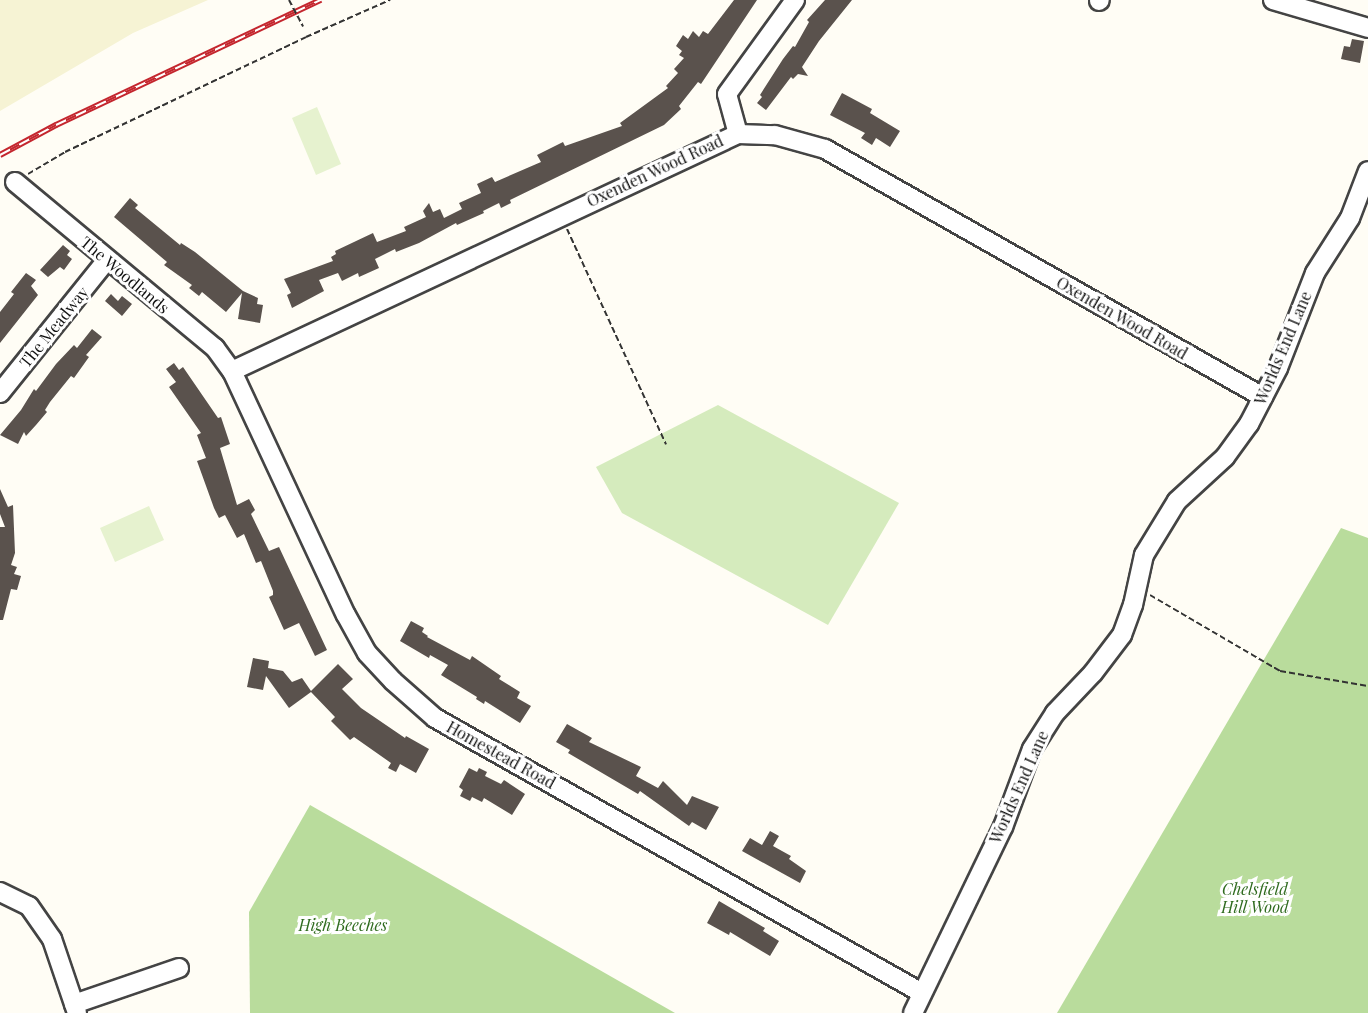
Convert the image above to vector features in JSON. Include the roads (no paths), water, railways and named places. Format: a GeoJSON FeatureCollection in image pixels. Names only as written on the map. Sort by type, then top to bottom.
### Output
{"type":"FeatureCollection","features":[{"type":"Feature","properties":{"kind":"street"},"geometry":{"type":"LineString","coordinates":[[738,134],[728,94],[795,0]]}},
{"type":"Feature","properties":{"kind":"street"},"geometry":{"type":"LineString","coordinates":[[1273,0],[1368,28]]}},
{"type":"Feature","properties":{"kind":"street","name":"Oxenden Wood Road"},"geometry":{"type":"LineString","coordinates":[[232,371],[738,134],[775,135],[825,149],[1263,397]]}},
{"type":"Feature","properties":{"kind":"street","name":"Worlds End Lane"},"geometry":{"type":"LineString","coordinates":[[913,1013],[1003,827],[1032,749],[1055,713],[1093,673],[1122,635],[1129,619],[1144,555],[1177,501],[1236,444],[1278,368],[1315,273],[1350,218],[1368,171]]}},
{"type":"Feature","properties":{"kind":"street","name":"The Woodlands"},"geometry":{"type":"LineString","coordinates":[[15,182],[215,348],[232,371]]}},
{"type":"Feature","properties":{"kind":"street","name":"The Meadway"},"geometry":{"type":"LineString","coordinates":[[0,393],[107,260]]}},
{"type":"Feature","properties":{"kind":"street","name":"Homestead Road"},"geometry":{"type":"LineString","coordinates":[[232,371],[346,615],[367,653],[393,681],[435,718],[922,993]]}},
{"type":"Feature","properties":{"kind":"street"},"geometry":{"type":"LineString","coordinates":[[0,892],[29,906],[52,939],[76,1008],[179,968]]}},
{"type":"Feature","properties":{"kind":"railway"},"geometry":{"type":"LineString","coordinates":[[0,155],[56,125],[321,0]]}},
{"type":"Feature","properties":{"kind":"park label","name":"Chelsfield Hill Wood"},"geometry":{"type":"Point","coordinates":[1255,898]}},
{"type":"Feature","properties":{"kind":"park label","name":"High Beeches"},"geometry":{"type":"Point","coordinates":[343,925]}}]}
